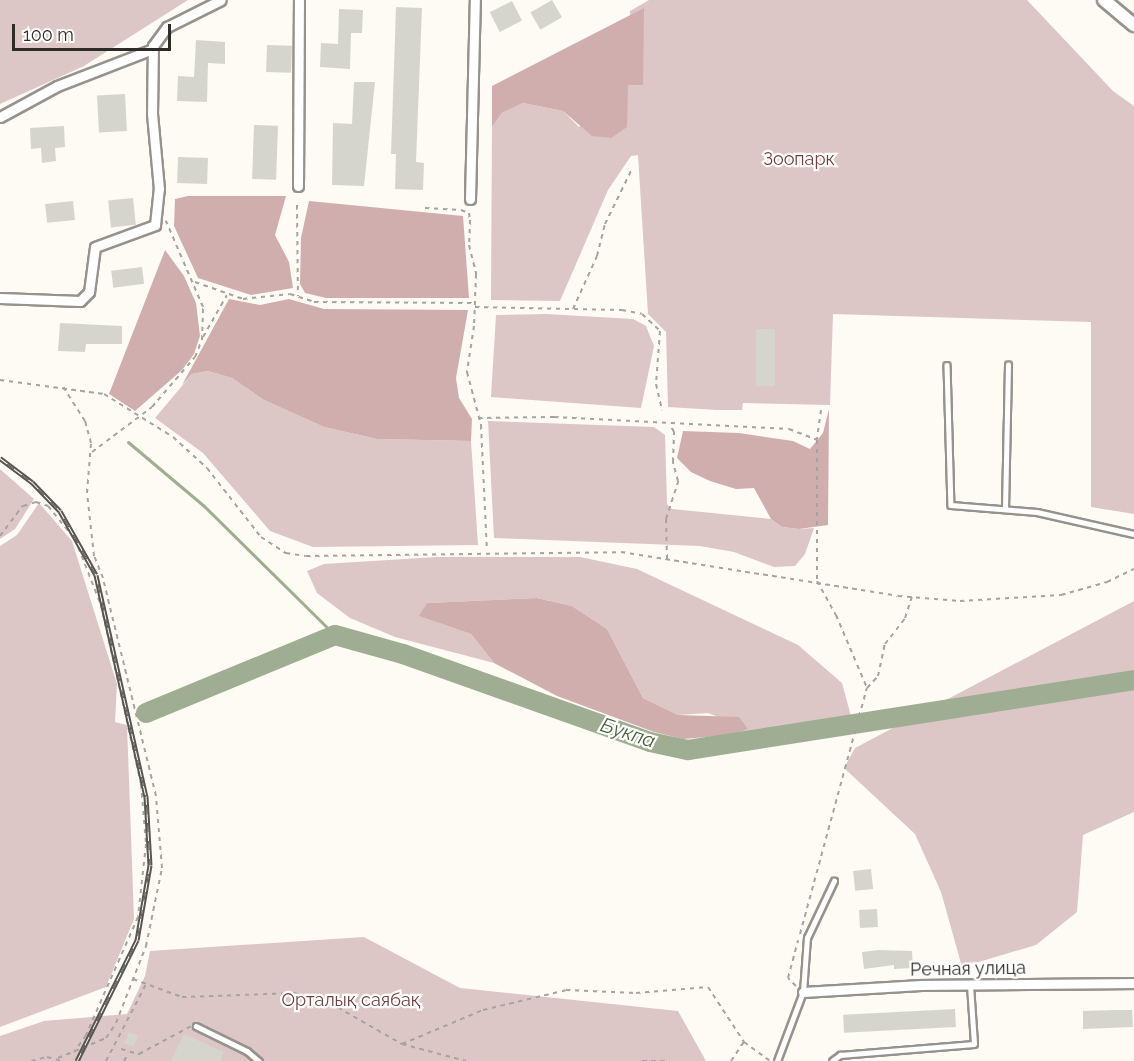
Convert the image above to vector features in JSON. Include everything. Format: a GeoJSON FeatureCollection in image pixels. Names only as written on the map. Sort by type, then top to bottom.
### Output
{"type":"FeatureCollection","features":[{"type":"Feature","properties":{"kind":"main road"},"geometry":{"type":"LineString","coordinates":[[1104,0],[1134,25]]}},
{"type":"Feature","properties":{"kind":"street"},"geometry":{"type":"LineString","coordinates":[[0,298],[80,301],[86,298],[95,247],[155,225],[159,202],[153,49],[167,27],[221,0]]}},
{"type":"Feature","properties":{"kind":"street"},"geometry":{"type":"LineString","coordinates":[[297,186],[299,0]]}},
{"type":"Feature","properties":{"kind":"street"},"geometry":{"type":"LineString","coordinates":[[471,199],[475,0]]}},
{"type":"Feature","properties":{"kind":"street"},"geometry":{"type":"LineString","coordinates":[[0,117],[57,86],[153,49]]}},
{"type":"Feature","properties":{"kind":"street","name":"Речная улица"},"geometry":{"type":"LineString","coordinates":[[803,992],[970,985],[1134,983]]}},
{"type":"Feature","properties":{"kind":"lane"},"geometry":{"type":"LineString","coordinates":[[1005,509],[1008,364]]}},
{"type":"Feature","properties":{"kind":"lane"},"geometry":{"type":"LineString","coordinates":[[947,365],[949,503],[953,507],[1037,512],[1134,534]]}},
{"type":"Feature","properties":{"kind":"lane"},"geometry":{"type":"LineString","coordinates":[[777,1061],[803,992],[807,938],[834,881]]}},
{"type":"Feature","properties":{"kind":"lane"},"geometry":{"type":"LineString","coordinates":[[832,1061],[840,1055],[974,1044],[970,985]]}},
{"type":"Feature","properties":{"kind":"lane"},"geometry":{"type":"LineString","coordinates":[[196,1026],[240,1047],[259,1061]]}},
{"type":"Feature","properties":{"kind":"path"},"geometry":{"type":"LineString","coordinates":[[573,309],[597,256],[605,224],[632,169]]}},
{"type":"Feature","properties":{"kind":"path"},"geometry":{"type":"LineString","coordinates":[[159,202],[195,282],[205,318],[202,340]]}},
{"type":"Feature","properties":{"kind":"path"},"geometry":{"type":"LineString","coordinates":[[297,205],[298,297]]}},
{"type":"Feature","properties":{"kind":"path"},"geometry":{"type":"LineString","coordinates":[[425,208],[468,213],[475,305],[467,372],[478,418],[487,496],[487,551]]}},
{"type":"Feature","properties":{"kind":"path"},"geometry":{"type":"LineString","coordinates":[[195,282],[228,294],[260,300],[290,294],[314,302],[632,311],[656,325],[661,338],[656,384],[662,410]]}},
{"type":"Feature","properties":{"kind":"path"},"geometry":{"type":"LineString","coordinates":[[92,452],[138,418],[182,374],[228,294]]}},
{"type":"Feature","properties":{"kind":"path"},"geometry":{"type":"LineString","coordinates":[[0,380],[62,385],[104,394],[138,418],[172,437],[207,468],[261,537],[286,553],[306,556],[487,551],[621,552],[912,597],[960,601],[1061,595],[1107,582],[1134,568]]}},
{"type":"Feature","properties":{"kind":"path"},"geometry":{"type":"LineString","coordinates":[[31,1061],[58,1058],[106,1038],[116,1023],[146,946],[162,861],[156,796],[104,578],[94,556],[87,493],[92,452],[85,421],[62,385]]}},
{"type":"Feature","properties":{"kind":"path"},"geometry":{"type":"LineString","coordinates":[[821,410],[817,440],[817,581],[836,615],[867,688]]}},
{"type":"Feature","properties":{"kind":"path"},"geometry":{"type":"LineString","coordinates":[[478,418],[789,429],[817,440]]}},
{"type":"Feature","properties":{"kind":"path"},"geometry":{"type":"LineString","coordinates":[[667,558],[666,519],[678,481],[674,462],[674,432],[669,423]]}},
{"type":"Feature","properties":{"kind":"path"},"geometry":{"type":"LineString","coordinates":[[0,536],[23,506],[36,502],[48,506],[75,539],[101,605],[141,784],[146,844],[138,916],[86,1035],[74,1052]]}},
{"type":"Feature","properties":{"kind":"path"},"geometry":{"type":"LineString","coordinates":[[803,992],[788,978],[867,688],[878,676],[885,644],[905,618],[912,597]]}},
{"type":"Feature","properties":{"kind":"path"},"geometry":{"type":"LineString","coordinates":[[132,978],[182,997],[294,993],[330,1003],[402,1044],[466,1061]]}},
{"type":"Feature","properties":{"kind":"path"},"geometry":{"type":"LineString","coordinates":[[106,1061],[146,984]]}},
{"type":"Feature","properties":{"kind":"path"},"geometry":{"type":"LineString","coordinates":[[402,1044],[483,1010],[566,990],[636,993],[708,987],[744,1042],[770,1061]]}},
{"type":"Feature","properties":{"kind":"path"},"geometry":{"type":"LineString","coordinates":[[121,1049],[139,1054],[185,1027],[196,1026]]}},
{"type":"Feature","properties":{"kind":"path"},"geometry":{"type":"LineString","coordinates":[[731,1061],[744,1042]]}},
{"type":"Feature","properties":{"kind":"path"},"geometry":{"type":"LineString","coordinates":[[124,1061],[128,1052]]}},
{"type":"Feature","properties":{"kind":"path"},"geometry":{"type":"LineString","coordinates":[[58,1058],[62,1061]]}},
{"type":"Feature","properties":{"kind":"path"},"geometry":{"type":"LineString","coordinates":[[642,1061],[668,1061]]}},
{"type":"Feature","properties":{"kind":"green space"},"geometry":{"type":"Polygon","coordinates":[[[0,0],[188,0],[84,66],[0,104],[0,0]]]}},
{"type":"Feature","properties":{"kind":"green space","name":"Зоопарк"},"geometry":{"type":"Polygon","coordinates":[[[649,0],[1027,0],[1113,91],[1134,106],[1134,514],[1091,507],[1091,322],[833,314],[830,405],[743,403],[742,410],[668,407],[666,332],[648,314],[638,155],[631,156],[608,190],[560,301],[491,300],[492,127],[502,113],[523,103],[563,111],[579,127],[628,85],[634,85],[630,11],[649,0]]]}},
{"type":"Feature","properties":{"kind":"green space"},"geometry":{"type":"Polygon","coordinates":[[[546,314],[633,319],[646,326],[654,346],[641,408],[491,397],[496,315],[546,314]]]}},
{"type":"Feature","properties":{"kind":"green space"},"geometry":{"type":"Polygon","coordinates":[[[208,371],[232,378],[264,400],[324,427],[377,439],[471,441],[478,545],[313,547],[270,531],[203,453],[155,418],[192,374],[208,371]]]}},
{"type":"Feature","properties":{"kind":"green space"},"geometry":{"type":"Polygon","coordinates":[[[488,421],[654,427],[665,435],[667,504],[672,509],[771,519],[782,527],[814,528],[805,554],[795,566],[774,567],[734,552],[700,546],[494,538],[488,421]]]}},
{"type":"Feature","properties":{"kind":"green space"},"geometry":{"type":"Polygon","coordinates":[[[0,469],[34,499],[15,529],[0,539],[0,469]]]}},
{"type":"Feature","properties":{"kind":"green space"},"geometry":{"type":"Polygon","coordinates":[[[39,503],[72,541],[117,684],[115,722],[127,725],[134,919],[106,987],[0,1027],[0,546],[17,535],[39,503]]]}},
{"type":"Feature","properties":{"kind":"green space"},"geometry":{"type":"Polygon","coordinates":[[[437,557],[580,557],[637,569],[798,645],[842,683],[852,720],[732,735],[748,729],[708,713],[678,715],[643,698],[607,629],[572,606],[537,598],[427,603],[420,616],[471,634],[494,663],[395,637],[350,618],[317,593],[307,571],[324,564],[437,557]]]}},
{"type":"Feature","properties":{"kind":"green space"},"geometry":{"type":"Polygon","coordinates":[[[1134,601],[1134,812],[1083,835],[1077,912],[1036,945],[962,967],[941,892],[915,834],[844,768],[855,748],[1134,601]]]}},
{"type":"Feature","properties":{"kind":"green space","name":"Орталық саябақ"},"geometry":{"type":"Polygon","coordinates":[[[364,937],[460,988],[678,1011],[706,1061],[0,1061],[0,1036],[44,1021],[127,1014],[145,976],[150,951],[364,937]]]}},
{"type":"Feature","properties":{"kind":"shaded area"},"geometry":{"type":"Polygon","coordinates":[[[644,8],[643,85],[628,85],[627,127],[611,138],[592,136],[563,111],[523,103],[502,113],[492,127],[492,86],[644,8]]]}},
{"type":"Feature","properties":{"kind":"shaded area"},"geometry":{"type":"Polygon","coordinates":[[[188,196],[286,196],[275,235],[289,262],[293,288],[251,295],[198,278],[174,226],[175,199],[188,196]]]}},
{"type":"Feature","properties":{"kind":"shaded area"},"geometry":{"type":"Polygon","coordinates":[[[309,201],[463,216],[469,298],[326,298],[305,293],[300,284],[301,238],[309,201]]]}},
{"type":"Feature","properties":{"kind":"shaded area"},"geometry":{"type":"Polygon","coordinates":[[[165,250],[184,276],[196,303],[200,336],[194,354],[182,370],[135,411],[109,394],[165,250]]]}},
{"type":"Feature","properties":{"kind":"shaded area"},"geometry":{"type":"Polygon","coordinates":[[[229,299],[260,305],[289,299],[324,309],[468,310],[456,378],[459,398],[472,419],[471,441],[377,439],[324,427],[264,400],[232,378],[208,371],[192,374],[182,385],[229,299]]]}},
{"type":"Feature","properties":{"kind":"shaded area"},"geometry":{"type":"Polygon","coordinates":[[[829,409],[828,525],[799,529],[782,527],[771,519],[754,488],[736,489],[710,481],[691,472],[677,458],[683,431],[739,433],[793,441],[810,449],[823,433],[829,409]]]}},
{"type":"Feature","properties":{"kind":"shaded area"},"geometry":{"type":"Polygon","coordinates":[[[537,598],[572,606],[607,629],[643,698],[678,715],[739,717],[748,729],[732,735],[683,739],[654,732],[557,696],[494,663],[471,634],[419,616],[427,603],[537,598]]]}},
{"type":"Feature","properties":{"kind":"building"},"geometry":{"type":"Polygon","coordinates":[[[552,0],[562,17],[540,30],[530,12],[552,0]]]}},
{"type":"Feature","properties":{"kind":"building"},"geometry":{"type":"Polygon","coordinates":[[[512,1],[522,21],[500,32],[490,12],[512,1]]]}},
{"type":"Feature","properties":{"kind":"building"},"geometry":{"type":"Polygon","coordinates":[[[396,7],[422,8],[416,162],[424,163],[423,190],[395,189],[396,154],[391,154],[396,7]]]}},
{"type":"Feature","properties":{"kind":"building"},"geometry":{"type":"Polygon","coordinates":[[[339,9],[363,10],[362,33],[351,33],[350,69],[320,67],[321,43],[338,44],[339,9]]]}},
{"type":"Feature","properties":{"kind":"building"},"geometry":{"type":"Polygon","coordinates":[[[196,40],[225,42],[225,64],[208,63],[207,102],[177,101],[178,76],[194,77],[196,40]]]}},
{"type":"Feature","properties":{"kind":"building"},"geometry":{"type":"Polygon","coordinates":[[[267,45],[292,46],[291,73],[266,72],[267,45]]]}},
{"type":"Feature","properties":{"kind":"building"},"geometry":{"type":"Polygon","coordinates":[[[354,82],[375,82],[364,186],[332,185],[333,123],[352,124],[354,82]]]}},
{"type":"Feature","properties":{"kind":"building"},"geometry":{"type":"Polygon","coordinates":[[[125,94],[127,131],[99,132],[97,95],[125,94]]]}},
{"type":"Feature","properties":{"kind":"building"},"geometry":{"type":"Polygon","coordinates":[[[254,125],[278,126],[276,180],[252,179],[254,125]]]}},
{"type":"Feature","properties":{"kind":"building"},"geometry":{"type":"Polygon","coordinates":[[[64,126],[65,147],[55,148],[56,161],[42,163],[41,148],[31,149],[30,128],[64,126]]]}},
{"type":"Feature","properties":{"kind":"building"},"geometry":{"type":"Polygon","coordinates":[[[178,157],[208,158],[207,184],[177,183],[178,157]]]}},
{"type":"Feature","properties":{"kind":"building"},"geometry":{"type":"Polygon","coordinates":[[[133,198],[136,225],[111,227],[108,201],[133,198]]]}},
{"type":"Feature","properties":{"kind":"building"},"geometry":{"type":"Polygon","coordinates":[[[73,201],[75,220],[47,223],[45,204],[73,201]]]}},
{"type":"Feature","properties":{"kind":"building"},"geometry":{"type":"Polygon","coordinates":[[[142,267],[144,284],[113,288],[111,271],[142,267]]]}},
{"type":"Feature","properties":{"kind":"building"},"geometry":{"type":"Polygon","coordinates":[[[60,323],[122,326],[122,344],[86,344],[85,352],[58,351],[60,323]]]}},
{"type":"Feature","properties":{"kind":"building"},"geometry":{"type":"Polygon","coordinates":[[[756,329],[775,329],[775,386],[756,386],[756,329]]]}},
{"type":"Feature","properties":{"kind":"building"},"geometry":{"type":"Polygon","coordinates":[[[871,869],[873,889],[855,891],[853,871],[871,869]]]}},
{"type":"Feature","properties":{"kind":"building"},"geometry":{"type":"Polygon","coordinates":[[[877,909],[878,927],[860,928],[859,910],[877,909]]]}},
{"type":"Feature","properties":{"kind":"building"},"geometry":{"type":"Polygon","coordinates":[[[912,951],[913,968],[894,969],[894,965],[864,969],[862,952],[912,951]]]}},
{"type":"Feature","properties":{"kind":"building"},"geometry":{"type":"Polygon","coordinates":[[[955,1009],[956,1027],[844,1033],[843,1015],[955,1009]]]}},
{"type":"Feature","properties":{"kind":"building"},"geometry":{"type":"Polygon","coordinates":[[[1132,1010],[1133,1027],[1083,1029],[1083,1011],[1132,1010]]]}},
{"type":"Feature","properties":{"kind":"building"},"geometry":{"type":"Polygon","coordinates":[[[129,1032],[138,1036],[133,1047],[124,1043],[129,1032]]]}},
{"type":"Feature","properties":{"kind":"building"},"geometry":{"type":"Polygon","coordinates":[[[184,1034],[224,1052],[220,1061],[171,1061],[184,1034]]]}},
{"type":"Feature","properties":{"kind":"waterway"},"geometry":{"type":"LineString","coordinates":[[128,442],[204,506],[335,635]]}},
{"type":"Feature","properties":{"kind":"waterway","name":"Букпа"},"geometry":{"type":"LineString","coordinates":[[146,713],[335,635],[403,654],[650,742],[688,750],[1134,680]]}},
{"type":"Feature","properties":{"kind":"railway"},"geometry":{"type":"LineString","coordinates":[[0,458],[32,482],[60,511],[96,575],[146,796],[150,865],[137,940],[77,1061]]}}]}
